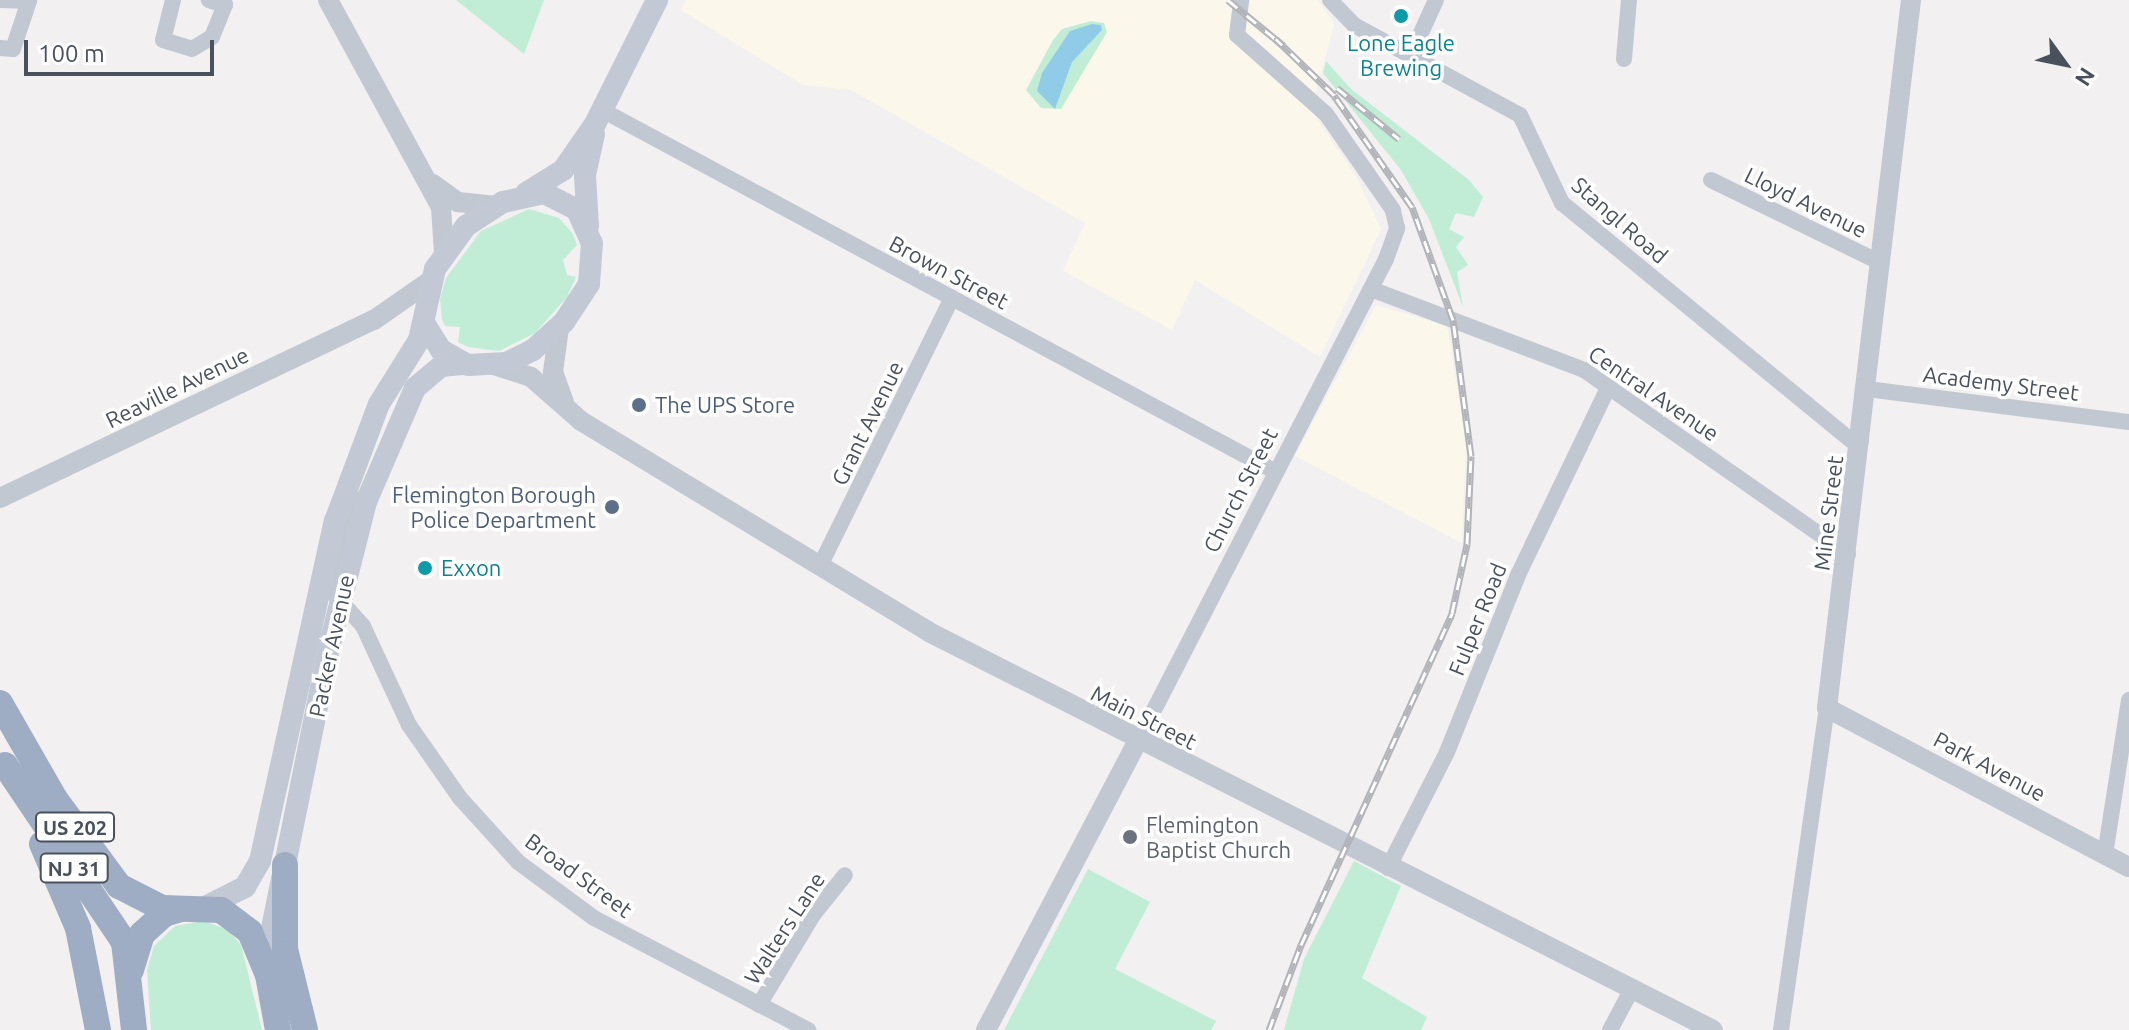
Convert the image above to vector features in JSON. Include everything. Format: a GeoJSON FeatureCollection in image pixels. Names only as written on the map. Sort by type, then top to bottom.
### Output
{"type":"FeatureCollection","features":[{"type":"Feature","properties":{"kind":"highway","name":"US 202"},"geometry":{"type":"LineString","coordinates":[[0,703],[55,799],[119,886],[150,905],[227,912],[245,926],[268,975],[278,1030]]}},
{"type":"Feature","properties":{"kind":"highway","name":"US 202"},"geometry":{"type":"LineString","coordinates":[[2,759],[70,904],[98,1030]]}},
{"type":"Feature","properties":{"kind":"highway","name":"NJ 31"},"geometry":{"type":"LineString","coordinates":[[2,759],[117,928],[131,975],[134,1030]]}},
{"type":"Feature","properties":{"kind":"highway"},"geometry":{"type":"LineString","coordinates":[[285,865],[285,949],[305,1030]]}},
{"type":"Feature","properties":{"kind":"highway"},"geometry":{"type":"LineString","coordinates":[[131,975],[142,934],[164,914],[194,907]]}},
{"type":"Feature","properties":{"kind":"main road"},"geometry":{"type":"LineString","coordinates":[[598,117],[584,190],[594,259],[589,284],[559,328],[523,356],[494,365],[468,365],[441,350],[425,323],[430,281],[444,254],[466,226],[494,206],[523,194],[561,172],[598,117],[657,0]]}},
{"type":"Feature","properties":{"kind":"main road"},"geometry":{"type":"LineString","coordinates":[[523,194],[561,198],[577,210],[589,232]]}},
{"type":"Feature","properties":{"kind":"main road","name":"Packer Avenue"},"geometry":{"type":"LineString","coordinates":[[194,907],[232,896],[250,881],[260,861],[324,561],[352,469],[379,404],[425,323]]}},
{"type":"Feature","properties":{"kind":"main road","name":"Packer Avenue"},"geometry":{"type":"LineString","coordinates":[[268,975],[270,938],[296,811],[340,601],[369,491],[405,405],[427,374],[445,364],[468,365]]}},
{"type":"Feature","properties":{"kind":"street"},"geometry":{"type":"LineString","coordinates":[[0,48],[13,49],[30,1],[1,0]]}},
{"type":"Feature","properties":{"kind":"street"},"geometry":{"type":"LineString","coordinates":[[173,0],[163,40],[192,49],[212,37],[225,5],[209,0]]}},
{"type":"Feature","properties":{"kind":"street"},"geometry":{"type":"LineString","coordinates":[[328,0],[426,176],[443,216],[444,254]]}},
{"type":"Feature","properties":{"kind":"street","name":"Church Street"},"geometry":{"type":"LineString","coordinates":[[986,1030],[1138,741],[1396,236],[1393,210],[1326,114],[1237,35],[1241,0]]}},
{"type":"Feature","properties":{"kind":"street","name":"Stangl Road"},"geometry":{"type":"LineString","coordinates":[[1330,0],[1345,19],[1518,114],[1562,203],[1851,440],[1861,441]]}},
{"type":"Feature","properties":{"kind":"street"},"geometry":{"type":"LineString","coordinates":[[1411,55],[1436,0]]}},
{"type":"Feature","properties":{"kind":"street"},"geometry":{"type":"LineString","coordinates":[[1624,59],[1629,0]]}},
{"type":"Feature","properties":{"kind":"street","name":"Mine Street"},"geometry":{"type":"LineString","coordinates":[[1781,1030],[1848,554],[1911,0]]}},
{"type":"Feature","properties":{"kind":"street","name":"Brown Street"},"geometry":{"type":"LineString","coordinates":[[598,117],[952,298],[1276,472]]}},
{"type":"Feature","properties":{"kind":"street"},"geometry":{"type":"LineString","coordinates":[[426,176],[458,202],[494,206]]}},
{"type":"Feature","properties":{"kind":"street","name":"Lloyd Avenue"},"geometry":{"type":"LineString","coordinates":[[1711,180],[1881,263]]}},
{"type":"Feature","properties":{"kind":"street","name":"Reaville Avenue"},"geometry":{"type":"LineString","coordinates":[[0,498],[374,320],[430,281]]}},
{"type":"Feature","properties":{"kind":"street","name":"Central Avenue"},"geometry":{"type":"LineString","coordinates":[[1371,289],[1576,366],[1848,554]]}},
{"type":"Feature","properties":{"kind":"street","name":"Grant Avenue"},"geometry":{"type":"LineString","coordinates":[[820,566],[952,298]]}},
{"type":"Feature","properties":{"kind":"street","name":"Reaville Avenue"},"geometry":{"type":"LineString","coordinates":[[374,320],[404,316],[425,323]]}},
{"type":"Feature","properties":{"kind":"street"},"geometry":{"type":"LineString","coordinates":[[559,328],[553,372],[570,412]]}},
{"type":"Feature","properties":{"kind":"street","name":"Main Street"},"geometry":{"type":"LineString","coordinates":[[494,365],[531,377],[570,412],[929,632],[1388,868],[1713,1030]]}},
{"type":"Feature","properties":{"kind":"street","name":"Fulper Road"},"geometry":{"type":"LineString","coordinates":[[1388,868],[1447,752],[1518,575],[1608,388]]}},
{"type":"Feature","properties":{"kind":"street","name":"Academy Street"},"geometry":{"type":"LineString","coordinates":[[1867,389],[2129,422]]}},
{"type":"Feature","properties":{"kind":"street"},"geometry":{"type":"LineString","coordinates":[[340,601],[333,578],[350,513],[352,469]]}},
{"type":"Feature","properties":{"kind":"street","name":"Broad Street"},"geometry":{"type":"LineString","coordinates":[[340,601],[363,626],[409,725],[432,761],[518,862],[594,918],[808,1030]]}},
{"type":"Feature","properties":{"kind":"street"},"geometry":{"type":"LineString","coordinates":[[2105,855],[2129,700]]}},
{"type":"Feature","properties":{"kind":"street","name":"Park Avenue"},"geometry":{"type":"LineString","coordinates":[[1827,708],[2129,867]]}},
{"type":"Feature","properties":{"kind":"street"},"geometry":{"type":"LineString","coordinates":[[271,808],[296,811]]}},
{"type":"Feature","properties":{"kind":"street","name":"Walters Lane"},"geometry":{"type":"LineString","coordinates":[[759,1005],[813,915],[845,875]]}},
{"type":"Feature","properties":{"kind":"street"},"geometry":{"type":"LineString","coordinates":[[1610,1030],[1632,989]]}},
{"type":"Feature","properties":{"kind":"shaded area"},"geometry":{"type":"Polygon","coordinates":[[[686,0],[1318,0],[1334,24],[1311,110],[1357,178],[1381,229],[1320,357],[1195,280],[1172,330],[1063,271],[1085,223],[851,90],[803,85],[681,10],[686,0]]]}},
{"type":"Feature","properties":{"kind":"shaded area"},"geometry":{"type":"Polygon","coordinates":[[[1376,305],[1447,326],[1466,442],[1462,543],[1295,456],[1376,305]]]}},
{"type":"Feature","properties":{"kind":"green space"},"geometry":{"type":"Polygon","coordinates":[[[456,0],[544,0],[524,54],[456,0]]]}},
{"type":"Feature","properties":{"kind":"green space"},"geometry":{"type":"Polygon","coordinates":[[[1091,21],[1104,23],[1107,32],[1061,109],[1041,108],[1026,90],[1053,40],[1062,29],[1091,21]]]}},
{"type":"Feature","properties":{"kind":"green space"},"geometry":{"type":"Polygon","coordinates":[[[1326,61],[1351,89],[1469,180],[1483,197],[1474,217],[1456,213],[1449,229],[1464,237],[1456,247],[1468,265],[1457,272],[1463,307],[1429,219],[1401,170],[1323,73],[1326,61]]]}},
{"type":"Feature","properties":{"kind":"green space"},"geometry":{"type":"Polygon","coordinates":[[[529,209],[559,218],[573,234],[577,245],[563,260],[567,275],[576,277],[567,297],[535,333],[499,351],[468,347],[458,342],[460,327],[445,326],[442,319],[440,299],[446,278],[481,231],[529,209]]]}},
{"type":"Feature","properties":{"kind":"green space"},"geometry":{"type":"Polygon","coordinates":[[[1354,861],[1401,886],[1362,978],[1427,1017],[1421,1030],[1284,1030],[1304,959],[1354,861]]]}},
{"type":"Feature","properties":{"kind":"green space"},"geometry":{"type":"Polygon","coordinates":[[[1088,869],[1150,902],[1115,969],[1216,1021],[1211,1030],[1004,1030],[1088,869]]]}},
{"type":"Feature","properties":{"kind":"green space"},"geometry":{"type":"Polygon","coordinates":[[[204,921],[228,930],[241,945],[262,1030],[151,1030],[147,970],[154,946],[175,926],[204,921]]]}},
{"type":"Feature","properties":{"kind":"water"},"geometry":{"type":"Polygon","coordinates":[[[1092,24],[1101,25],[1102,30],[1072,62],[1055,109],[1037,91],[1042,73],[1070,31],[1092,24]]]}},
{"type":"Feature","properties":{"kind":"railway"},"geometry":{"type":"LineString","coordinates":[[1228,0],[1284,46]]}},
{"type":"Feature","properties":{"kind":"railway"},"geometry":{"type":"LineString","coordinates":[[1269,1030],[1301,945],[1452,613],[1467,544],[1471,456],[1453,320],[1412,207],[1334,95],[1276,39]]}},
{"type":"Feature","properties":{"kind":"railway"},"geometry":{"type":"LineString","coordinates":[[1337,88],[1399,139]]}},
{"type":"Feature","properties":{"kind":"place","name":"Lone Eagle Brewing"},"geometry":{"type":"Point","coordinates":[1401,16]}},
{"type":"Feature","properties":{"kind":"place","name":"The UPS Store"},"geometry":{"type":"Point","coordinates":[639,405]}},
{"type":"Feature","properties":{"kind":"place","name":"Flemington Borough Police Department"},"geometry":{"type":"Point","coordinates":[612,507]}},
{"type":"Feature","properties":{"kind":"place","name":"Exxon"},"geometry":{"type":"Point","coordinates":[425,568]}},
{"type":"Feature","properties":{"kind":"place","name":"Flemington Baptist Church"},"geometry":{"type":"Point","coordinates":[1130,837]}}]}
